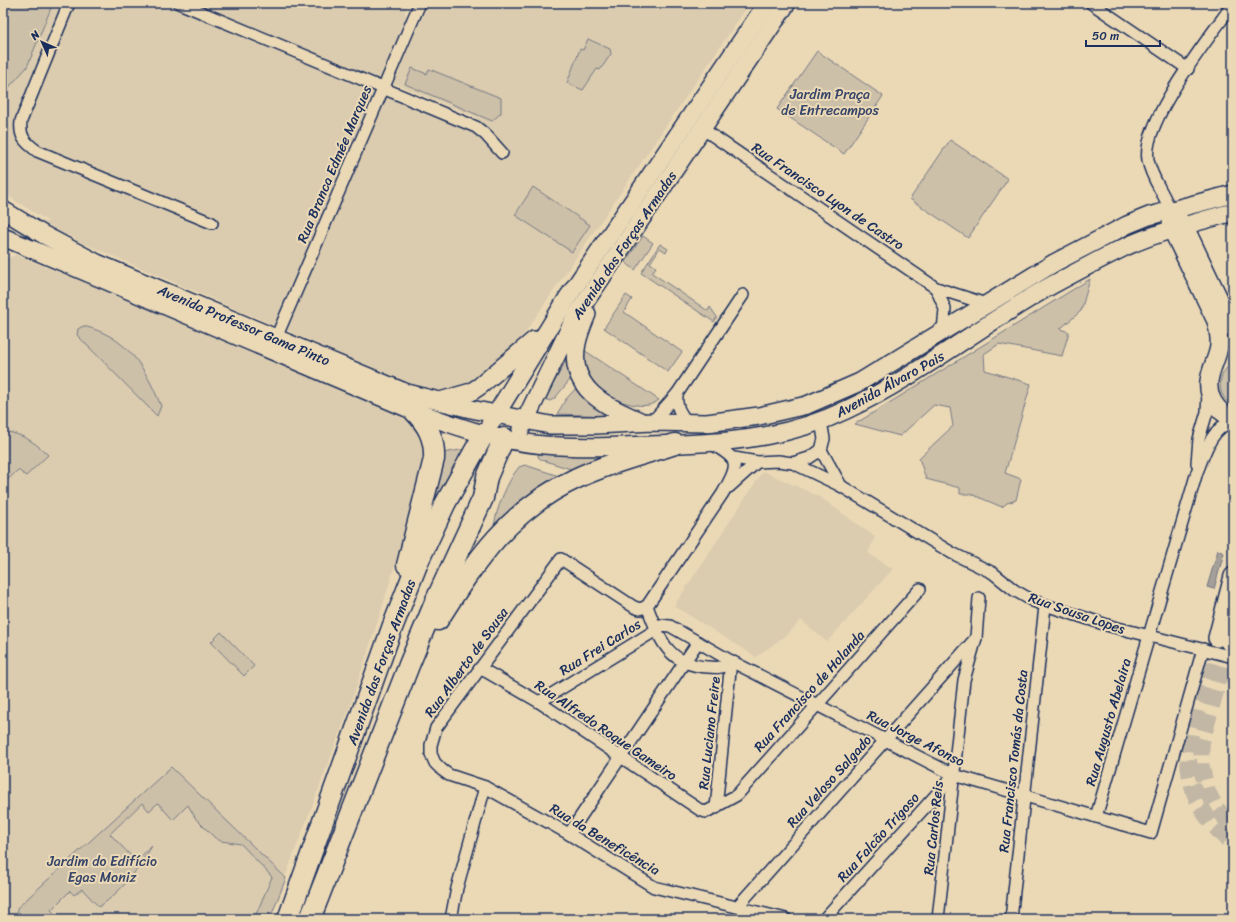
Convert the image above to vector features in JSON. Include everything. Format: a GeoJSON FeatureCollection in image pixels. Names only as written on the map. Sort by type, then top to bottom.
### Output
{"type":"FeatureCollection","features":[{"type":"Feature","properties":{"kind":"highway"},"geometry":{"type":"LineString","coordinates":[[392,628],[418,518],[434,459],[434,442],[431,433],[424,421],[414,411]]}},
{"type":"Feature","properties":{"kind":"highway","name":"Avenida das Forças Armadas"},"geometry":{"type":"LineString","coordinates":[[288,919],[392,628],[433,528],[484,434]]}},
{"type":"Feature","properties":{"kind":"highway","name":"Avenida das Forças Armadas"},"geometry":{"type":"LineString","coordinates":[[310,919],[436,600],[483,498],[497,481],[510,439]]}},
{"type":"Feature","properties":{"kind":"highway"},"geometry":{"type":"LineString","coordinates":[[409,666],[481,555],[498,535],[518,516],[543,497],[577,478],[599,469],[675,444]]}},
{"type":"Feature","properties":{"kind":"highway"},"geometry":{"type":"LineString","coordinates":[[319,898],[321,919]]}},
{"type":"Feature","properties":{"kind":"main road","name":"Avenida das Forças Armadas"},"geometry":{"type":"LineString","coordinates":[[484,434],[548,328],[767,3]]}},
{"type":"Feature","properties":{"kind":"main road","name":"Avenida das Forças Armadas"},"geometry":{"type":"LineString","coordinates":[[510,439],[525,421],[562,341],[596,285],[788,3]]}},
{"type":"Feature","properties":{"kind":"main road","name":"Avenida Álvaro Pais"},"geometry":{"type":"LineString","coordinates":[[495,414],[525,421],[571,426],[647,422],[707,423],[759,416],[806,405],[860,382],[986,304],[1092,242],[1149,216],[1233,194]]}},
{"type":"Feature","properties":{"kind":"main road","name":"Avenida Professor Gama Pinto"},"geometry":{"type":"LineString","coordinates":[[3,210],[44,235],[94,262],[407,393],[436,402],[495,414]]}},
{"type":"Feature","properties":{"kind":"main road"},"geometry":{"type":"LineString","coordinates":[[1170,210],[1220,334],[1217,355],[1210,377],[1210,396],[1216,407],[1224,415],[1233,420]]}},
{"type":"Feature","properties":{"kind":"main road","name":"Avenida Álvaro Pais"},"geometry":{"type":"LineString","coordinates":[[484,434],[541,445],[592,447],[710,443],[776,434],[820,421],[847,410],[898,382],[1050,286],[1126,246],[1178,227],[1233,212]]}},
{"type":"Feature","properties":{"kind":"main road"},"geometry":{"type":"LineString","coordinates":[[3,220],[44,235]]}},
{"type":"Feature","properties":{"kind":"main road"},"geometry":{"type":"LineString","coordinates":[[1178,227],[1233,328]]}},
{"type":"Feature","properties":{"kind":"main road","name":"Avenida Professor Gama Pinto"},"geometry":{"type":"LineString","coordinates":[[8,242],[414,411],[484,434]]}},
{"type":"Feature","properties":{"kind":"main road"},"geometry":{"type":"LineString","coordinates":[[596,285],[576,345],[577,369],[582,381],[594,397],[608,407],[647,422]]}},
{"type":"Feature","properties":{"kind":"main road"},"geometry":{"type":"LineString","coordinates":[[436,402],[455,398],[480,386],[548,328]]}},
{"type":"Feature","properties":{"kind":"main road"},"geometry":{"type":"LineString","coordinates":[[1210,377],[1218,360],[1233,351]]}},
{"type":"Feature","properties":{"kind":"main road"},"geometry":{"type":"LineString","coordinates":[[806,405],[820,421]]}},
{"type":"Feature","properties":{"kind":"main road"},"geometry":{"type":"LineString","coordinates":[[495,414],[506,426],[510,439]]}},
{"type":"Feature","properties":{"kind":"main road"},"geometry":{"type":"LineString","coordinates":[[1228,641],[1233,576]]}},
{"type":"Feature","properties":{"kind":"street"},"geometry":{"type":"LineString","coordinates":[[70,3],[21,121],[20,133],[25,142],[37,152],[212,223]]}},
{"type":"Feature","properties":{"kind":"street"},"geometry":{"type":"LineString","coordinates":[[179,3],[478,128],[502,153]]}},
{"type":"Feature","properties":{"kind":"street","name":"Rua Branca Edmée Marques"},"geometry":{"type":"LineString","coordinates":[[276,338],[420,3]]}},
{"type":"Feature","properties":{"kind":"street"},"geometry":{"type":"LineString","coordinates":[[1091,3],[1188,69]]}},
{"type":"Feature","properties":{"kind":"street"},"geometry":{"type":"LineString","coordinates":[[1170,210],[1147,160],[1148,144],[1154,122],[1188,69],[1233,4]]}},
{"type":"Feature","properties":{"kind":"street","name":"Rua Francisco Lyon de Castro"},"geometry":{"type":"LineString","coordinates":[[703,129],[936,288],[986,304]]}},
{"type":"Feature","properties":{"kind":"street"},"geometry":{"type":"LineString","coordinates":[[936,288],[945,310],[943,331]]}},
{"type":"Feature","properties":{"kind":"street"},"geometry":{"type":"LineString","coordinates":[[647,422],[677,394],[743,295]]}},
{"type":"Feature","properties":{"kind":"street"},"geometry":{"type":"LineString","coordinates":[[1197,472],[1199,439],[1207,412],[1210,377]]}},
{"type":"Feature","properties":{"kind":"street"},"geometry":{"type":"LineString","coordinates":[[677,394],[677,407],[684,418],[690,422]]}},
{"type":"Feature","properties":{"kind":"street"},"geometry":{"type":"LineString","coordinates":[[1149,636],[1197,472],[1215,432],[1224,424],[1233,420]]}},
{"type":"Feature","properties":{"kind":"street"},"geometry":{"type":"LineString","coordinates":[[793,463],[809,458],[821,450],[824,439],[820,421]]}},
{"type":"Feature","properties":{"kind":"street"},"geometry":{"type":"LineString","coordinates":[[710,443],[729,453],[734,458],[735,467],[723,493],[647,606],[659,638],[668,650],[684,662],[697,666],[721,668],[731,661]]}},
{"type":"Feature","properties":{"kind":"street","name":"Rua Sousa Lopes"},"geometry":{"type":"LineString","coordinates":[[821,450],[841,486]]}},
{"type":"Feature","properties":{"kind":"street","name":"Rua Sousa Lopes"},"geometry":{"type":"LineString","coordinates":[[734,458],[757,462],[778,461],[793,463],[841,486],[952,553],[993,573],[1014,590],[1045,606],[1110,626],[1203,649],[1228,641]]}},
{"type":"Feature","properties":{"kind":"street"},"geometry":{"type":"LineString","coordinates":[[723,493],[757,462]]}},
{"type":"Feature","properties":{"kind":"street","name":"Rua Alberto de Sousa"},"geometry":{"type":"LineString","coordinates":[[485,787],[449,775],[435,763],[431,746],[436,728],[561,559],[634,607],[640,610],[647,606]]}},
{"type":"Feature","properties":{"kind":"street","name":"Rua Francisco de Holanda"},"geometry":{"type":"LineString","coordinates":[[716,808],[727,799],[736,795],[920,589]]}},
{"type":"Feature","properties":{"kind":"street","name":"Rua Carlos Reis"},"geometry":{"type":"LineString","coordinates":[[938,919],[964,680],[976,638],[979,598]]}},
{"type":"Feature","properties":{"kind":"street","name":"Rua Francisco Tomás da Costa"},"geometry":{"type":"LineString","coordinates":[[1012,919],[1045,606]]}},
{"type":"Feature","properties":{"kind":"street","name":"Rua Jorge Afonso"},"geometry":{"type":"LineString","coordinates":[[656,630],[659,625],[666,625],[731,661],[954,775],[1151,832],[1203,649]]}},
{"type":"Feature","properties":{"kind":"street","name":"Rua Frei Carlos"},"geometry":{"type":"LineString","coordinates":[[539,702],[656,630]]}},
{"type":"Feature","properties":{"kind":"street","name":"Rua Augusto Abelaira"},"geometry":{"type":"LineString","coordinates":[[1096,817],[1149,636]]}},
{"type":"Feature","properties":{"kind":"street","name":"Rua Veloso Salgado"},"geometry":{"type":"LineString","coordinates":[[737,907],[976,638]]}},
{"type":"Feature","properties":{"kind":"street"},"geometry":{"type":"LineString","coordinates":[[569,834],[698,642]]}},
{"type":"Feature","properties":{"kind":"street","name":"Rua Luciano Freire"},"geometry":{"type":"LineString","coordinates":[[716,808],[731,661]]}},
{"type":"Feature","properties":{"kind":"street","name":"Rua Alfredo Roque Gameiro"},"geometry":{"type":"LineString","coordinates":[[480,668],[539,702],[702,812],[710,812],[716,808]]}},
{"type":"Feature","properties":{"kind":"street","name":"Rua Falcão Trigoso"},"geometry":{"type":"LineString","coordinates":[[824,919],[954,775]]}},
{"type":"Feature","properties":{"kind":"street"},"geometry":{"type":"LineString","coordinates":[[451,919],[457,888],[485,787]]}},
{"type":"Feature","properties":{"kind":"street","name":"Rua da Beneficência"},"geometry":{"type":"LineString","coordinates":[[485,787],[569,834],[654,887],[786,919]]}},
{"type":"Feature","properties":{"kind":"shaded area"},"geometry":{"type":"Polygon","coordinates":[[[3,3],[408,3],[405,12],[407,18],[377,91],[481,135],[506,151],[476,117],[393,83],[428,3],[750,3],[524,334],[504,355],[474,380],[455,388],[439,390],[413,385],[78,241],[69,235],[36,235],[3,232],[3,218],[49,222],[3,193],[3,3]]]}},
{"type":"Feature","properties":{"kind":"shaded area"},"geometry":{"type":"Polygon","coordinates":[[[16,255],[401,410],[423,434],[428,455],[382,608],[349,709],[269,919],[3,919],[3,260],[16,255]]]}},
{"type":"Feature","properties":{"kind":"shaded area"},"geometry":{"type":"Polygon","coordinates":[[[763,471],[820,497],[875,537],[868,553],[893,569],[827,642],[801,620],[789,633],[756,657],[674,606],[763,471]]]}},
{"type":"Feature","properties":{"kind":"shaded area"},"geometry":{"type":"Polygon","coordinates":[[[1218,550],[1224,553],[1214,589],[1207,587],[1218,550]]]}},
{"type":"Feature","properties":{"kind":"green space"},"geometry":{"type":"Polygon","coordinates":[[[3,3],[22,3],[31,7],[31,3],[53,3],[27,67],[3,94],[3,3]]]}},
{"type":"Feature","properties":{"kind":"green space"},"geometry":{"type":"Polygon","coordinates":[[[588,39],[610,49],[611,54],[600,70],[597,69],[583,90],[567,83],[580,49],[583,50],[588,39]]]}},
{"type":"Feature","properties":{"kind":"green space","name":"Jardim Praça de Entrecampos"},"geometry":{"type":"Polygon","coordinates":[[[817,51],[883,96],[844,154],[777,109],[817,51]]]}},
{"type":"Feature","properties":{"kind":"green space"},"geometry":{"type":"Polygon","coordinates":[[[412,68],[427,74],[429,69],[501,98],[501,113],[492,121],[405,84],[412,68]]]}},
{"type":"Feature","properties":{"kind":"green space"},"geometry":{"type":"Polygon","coordinates":[[[950,140],[1008,179],[968,238],[910,199],[950,140]]]}},
{"type":"Feature","properties":{"kind":"green space"},"geometry":{"type":"Polygon","coordinates":[[[533,187],[590,225],[572,252],[515,215],[533,187]]]}},
{"type":"Feature","properties":{"kind":"green space"},"geometry":{"type":"Polygon","coordinates":[[[643,236],[653,243],[635,270],[625,262],[643,236]]]}},
{"type":"Feature","properties":{"kind":"green space"},"geometry":{"type":"Polygon","coordinates":[[[660,244],[668,249],[666,252],[660,248],[650,263],[656,267],[652,273],[708,311],[710,307],[717,317],[714,322],[641,273],[660,244]]]}},
{"type":"Feature","properties":{"kind":"green space"},"geometry":{"type":"Polygon","coordinates":[[[1090,279],[1081,311],[1060,329],[1069,332],[1062,356],[999,344],[984,354],[985,370],[1031,384],[1005,473],[1021,479],[1016,500],[1007,503],[1002,507],[971,494],[960,494],[960,488],[926,479],[919,458],[953,426],[950,408],[934,405],[900,436],[855,424],[1090,279]]]}},
{"type":"Feature","properties":{"kind":"green space"},"geometry":{"type":"Polygon","coordinates":[[[626,295],[632,299],[624,312],[682,352],[668,372],[604,328],[626,295]]]}},
{"type":"Feature","properties":{"kind":"green space"},"geometry":{"type":"Polygon","coordinates":[[[83,326],[112,337],[123,345],[132,355],[148,378],[161,406],[157,416],[77,335],[78,329],[83,326]]]}},
{"type":"Feature","properties":{"kind":"green space"},"geometry":{"type":"Polygon","coordinates":[[[584,350],[659,400],[648,405],[636,405],[625,403],[607,394],[592,380],[585,361],[584,350]]]}},
{"type":"Feature","properties":{"kind":"green space"},"geometry":{"type":"Polygon","coordinates":[[[568,357],[574,375],[555,398],[550,401],[545,399],[568,357]]]}},
{"type":"Feature","properties":{"kind":"green space"},"geometry":{"type":"Polygon","coordinates":[[[1233,363],[1233,406],[1227,402],[1223,396],[1220,384],[1223,373],[1227,367],[1233,363]]]}},
{"type":"Feature","properties":{"kind":"green space"},"geometry":{"type":"Polygon","coordinates":[[[579,385],[608,414],[608,416],[557,414],[566,399],[579,385]]]}},
{"type":"Feature","properties":{"kind":"green space"},"geometry":{"type":"Polygon","coordinates":[[[3,431],[16,434],[27,439],[48,455],[26,476],[18,470],[3,484],[3,431]]]}},
{"type":"Feature","properties":{"kind":"green space"},"geometry":{"type":"Polygon","coordinates":[[[466,449],[430,518],[443,453],[466,449]]]}},
{"type":"Feature","properties":{"kind":"green space"},"geometry":{"type":"Polygon","coordinates":[[[539,452],[610,456],[577,471],[542,460],[538,457],[539,452]]]}},
{"type":"Feature","properties":{"kind":"green space"},"geometry":{"type":"Polygon","coordinates":[[[525,465],[565,478],[494,528],[499,505],[507,488],[519,467],[525,465]]]}},
{"type":"Feature","properties":{"kind":"green space"},"geometry":{"type":"Polygon","coordinates":[[[221,632],[254,666],[244,676],[211,642],[221,632]]]}},
{"type":"Feature","properties":{"kind":"green space","name":"Jardim do Edifício Egas Moniz"},"geometry":{"type":"Polygon","coordinates":[[[171,767],[286,878],[270,919],[254,919],[272,877],[241,844],[221,841],[215,838],[196,819],[188,805],[173,820],[158,803],[149,811],[142,803],[110,834],[136,861],[152,846],[135,872],[108,901],[99,907],[82,889],[74,895],[70,891],[51,910],[55,914],[50,919],[18,919],[17,908],[171,767]]]}},
{"type":"Feature","properties":{"kind":"tunnel"},"geometry":{"type":"LineString","coordinates":[[1217,638],[1193,721],[1189,747],[1190,772],[1196,797],[1210,821],[1233,844]]}},
{"type":"Feature","properties":{"kind":"tunnel"},"geometry":{"type":"LineString","coordinates":[[1229,642],[1201,744],[1201,766],[1207,791],[1216,808],[1233,827]]}}]}
